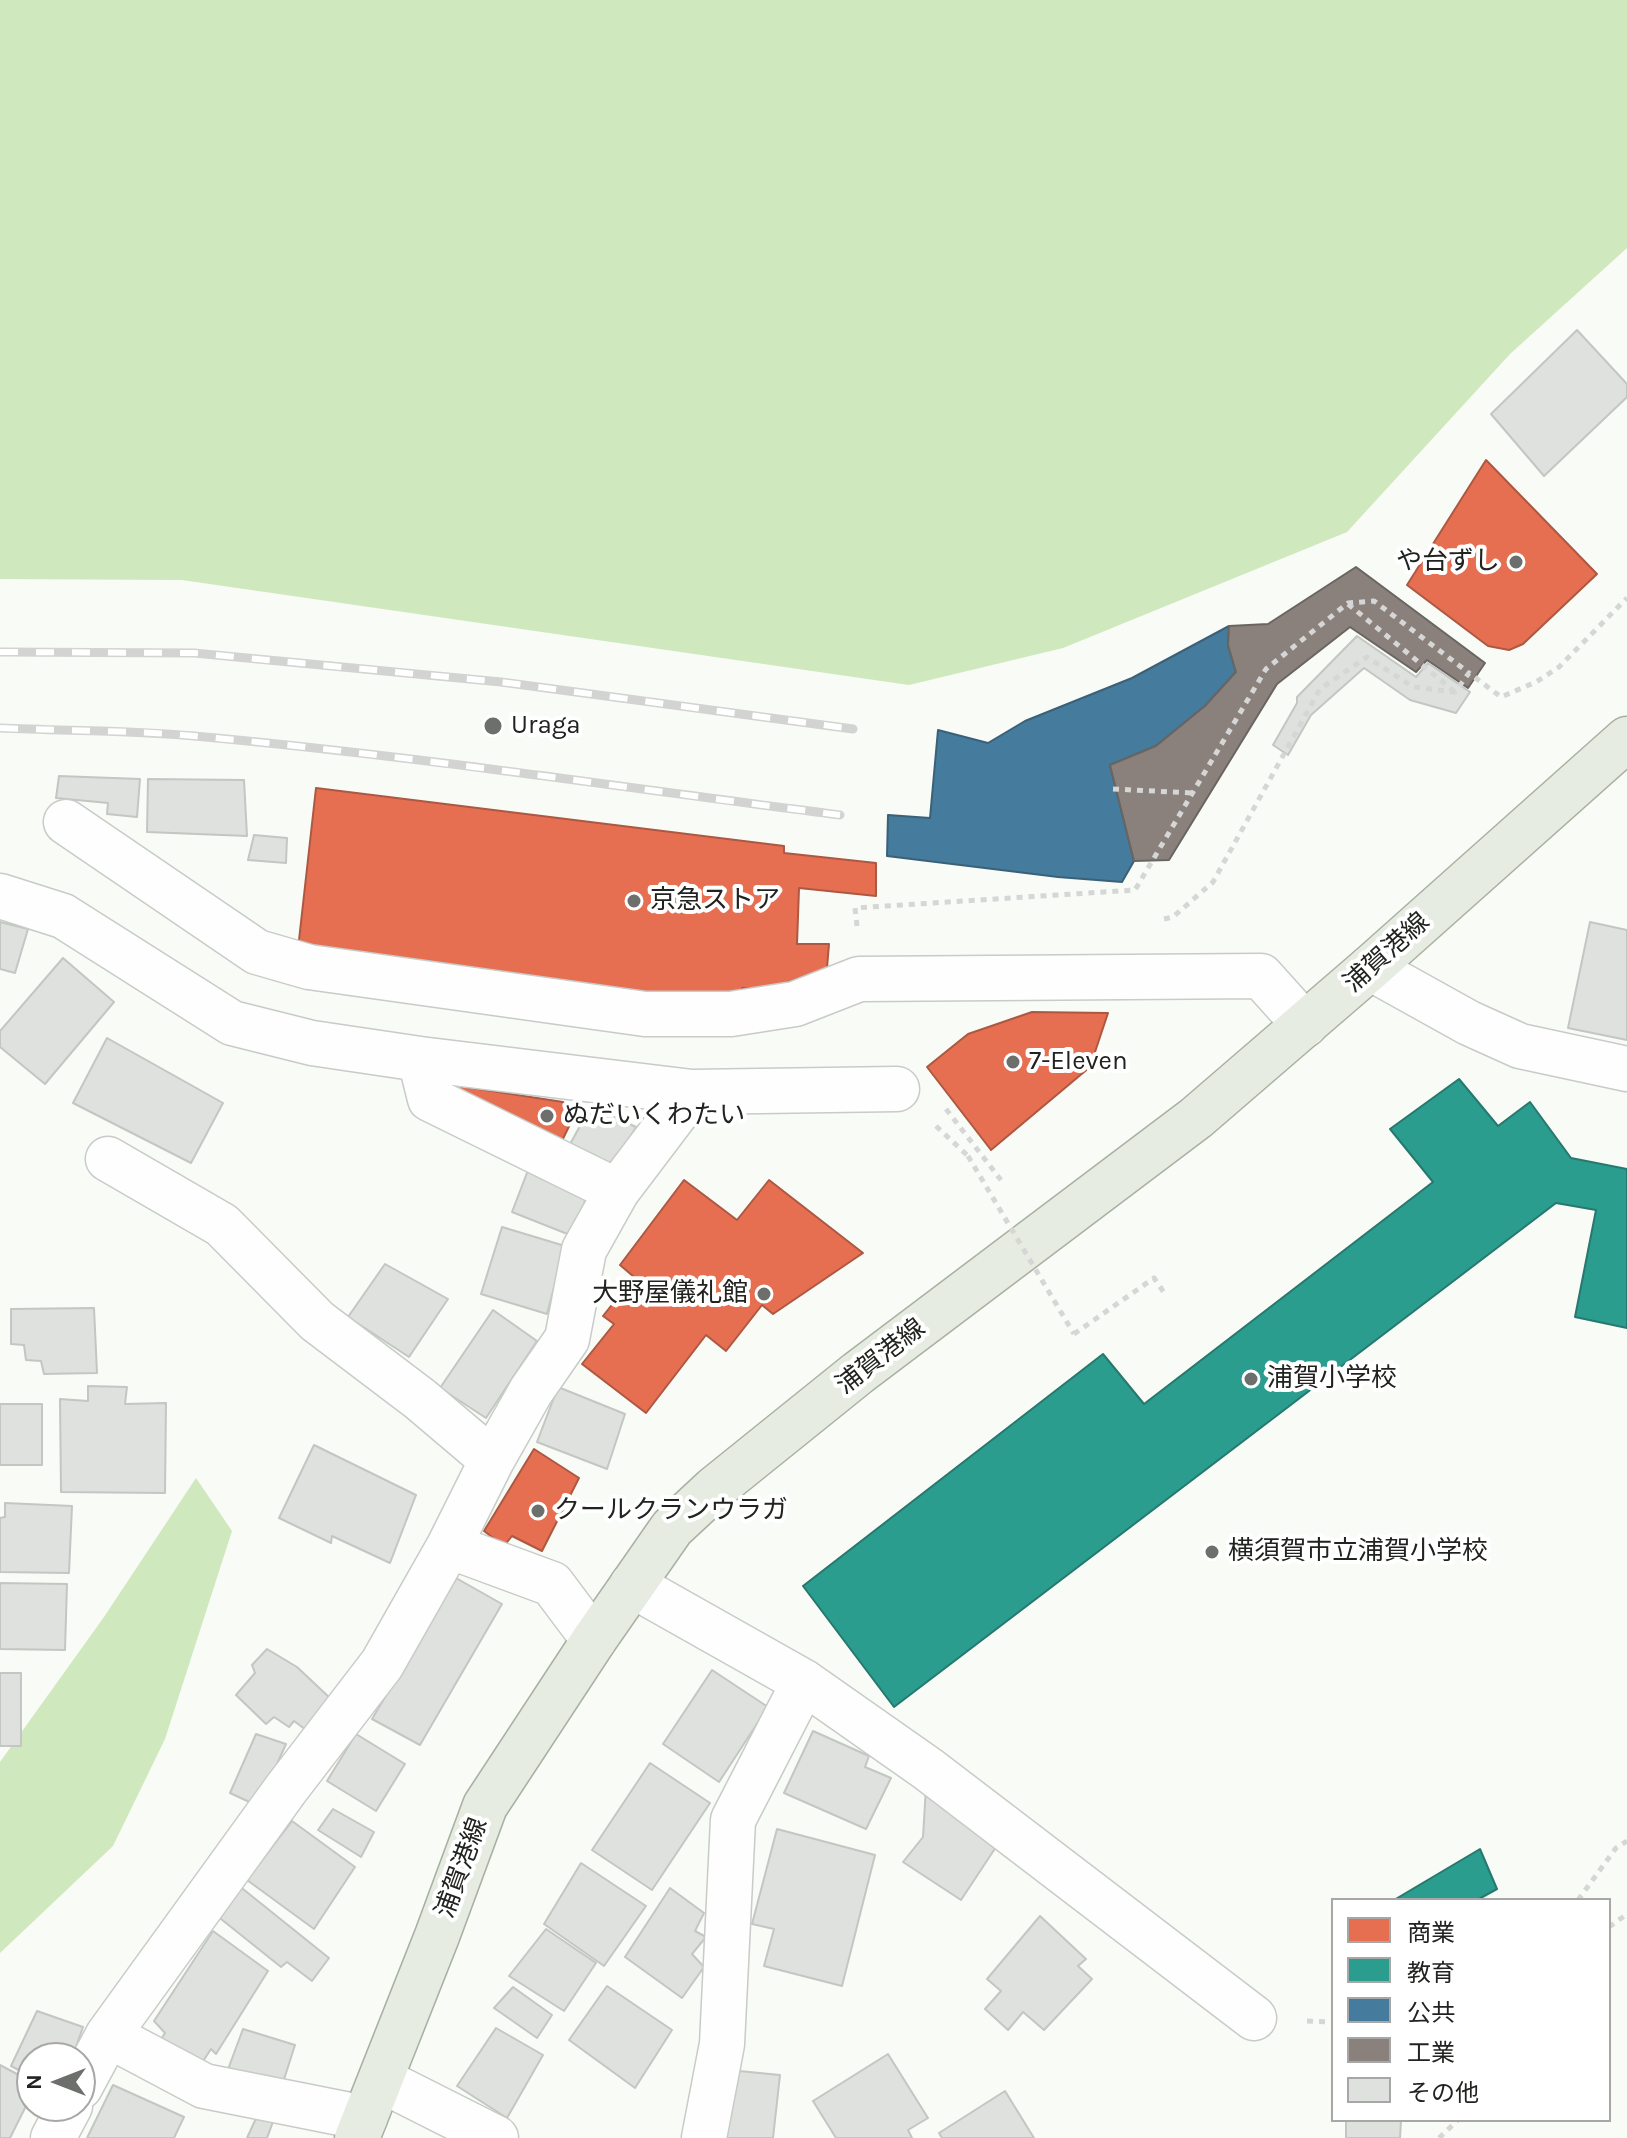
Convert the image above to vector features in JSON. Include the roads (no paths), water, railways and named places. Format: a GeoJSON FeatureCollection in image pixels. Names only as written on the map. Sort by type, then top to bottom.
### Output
{"type":"FeatureCollection","features":[{"type":"Feature","properties":{"kind":"main road","name":"浦賀港線"},"geometry":{"type":"LineString","coordinates":[[368,2112],[485,1806],[672,1528],[714,1489],[858,1373],[1196,1118],[1625,743]]}},
{"type":"Feature","properties":{"kind":"street"},"geometry":{"type":"LineString","coordinates":[[66,822],[257,952],[309,967],[645,1014],[731,1014],[795,1004],[859,979],[1261,976],[1305,1025]]}},
{"type":"Feature","properties":{"kind":"street"},"geometry":{"type":"LineString","coordinates":[[0,896],[63,916],[232,1023],[312,1043],[692,1092],[897,1089]]}},
{"type":"Feature","properties":{"kind":"street"},"geometry":{"type":"LineString","coordinates":[[1370,968],[1469,1023],[1520,1046],[1627,1069]]}},
{"type":"Feature","properties":{"kind":"street"},"geometry":{"type":"LineString","coordinates":[[420,1059],[430,1099],[617,1191]]}},
{"type":"Feature","properties":{"kind":"street"},"geometry":{"type":"LineString","coordinates":[[96,2057],[108,2035],[286,1789],[382,1664],[531,1391],[567,1339],[584,1250],[617,1191],[692,1092]]}},
{"type":"Feature","properties":{"kind":"street"},"geometry":{"type":"LineString","coordinates":[[108,1159],[222,1225],[317,1321],[420,1399],[492,1460]]}},
{"type":"Feature","properties":{"kind":"street"},"geometry":{"type":"LineString","coordinates":[[449,1546],[552,1584],[594,1640]]}},
{"type":"Feature","properties":{"kind":"street"},"geometry":{"type":"LineString","coordinates":[[632,1585],[804,1682],[928,1769],[1254,2018]]}},
{"type":"Feature","properties":{"kind":"street"},"geometry":{"type":"LineString","coordinates":[[704,2138],[722,2044],[733,1820],[804,1682]]}},
{"type":"Feature","properties":{"kind":"street"},"geometry":{"type":"LineString","coordinates":[[108,2035],[204,2086],[368,2112],[496,2138]]}},
{"type":"Feature","properties":{"kind":"railway"},"geometry":{"type":"LineString","coordinates":[[0,652],[194,653],[501,682],[853,729]]}},
{"type":"Feature","properties":{"kind":"railway"},"geometry":{"type":"LineString","coordinates":[[0,728],[146,733],[275,744],[840,815]]}},
{"type":"Feature","properties":{"kind":"place","name":"や台ずし"},"geometry":{"type":"Point","coordinates":[1516,562]}},
{"type":"Feature","properties":{"kind":"place","name":"Uraga"},"geometry":{"type":"Point","coordinates":[493,726]}},
{"type":"Feature","properties":{"kind":"place","name":"京急ストア"},"geometry":{"type":"Point","coordinates":[634,901]}},
{"type":"Feature","properties":{"kind":"place","name":"7-Eleven"},"geometry":{"type":"Point","coordinates":[1013,1062]}},
{"type":"Feature","properties":{"kind":"place","name":"ぬだいくわたい"},"geometry":{"type":"Point","coordinates":[547,1116]}},
{"type":"Feature","properties":{"kind":"place","name":"大野屋儀礼館"},"geometry":{"type":"Point","coordinates":[764,1294]}},
{"type":"Feature","properties":{"kind":"place","name":"浦賀小学校"},"geometry":{"type":"Point","coordinates":[1251,1379]}},
{"type":"Feature","properties":{"kind":"place","name":"クールクランウラガ"},"geometry":{"type":"Point","coordinates":[538,1511]}},
{"type":"Feature","properties":{"kind":"place","name":"横須賀市立浦賀小学校"},"geometry":{"type":"Point","coordinates":[1212,1552]}}]}
